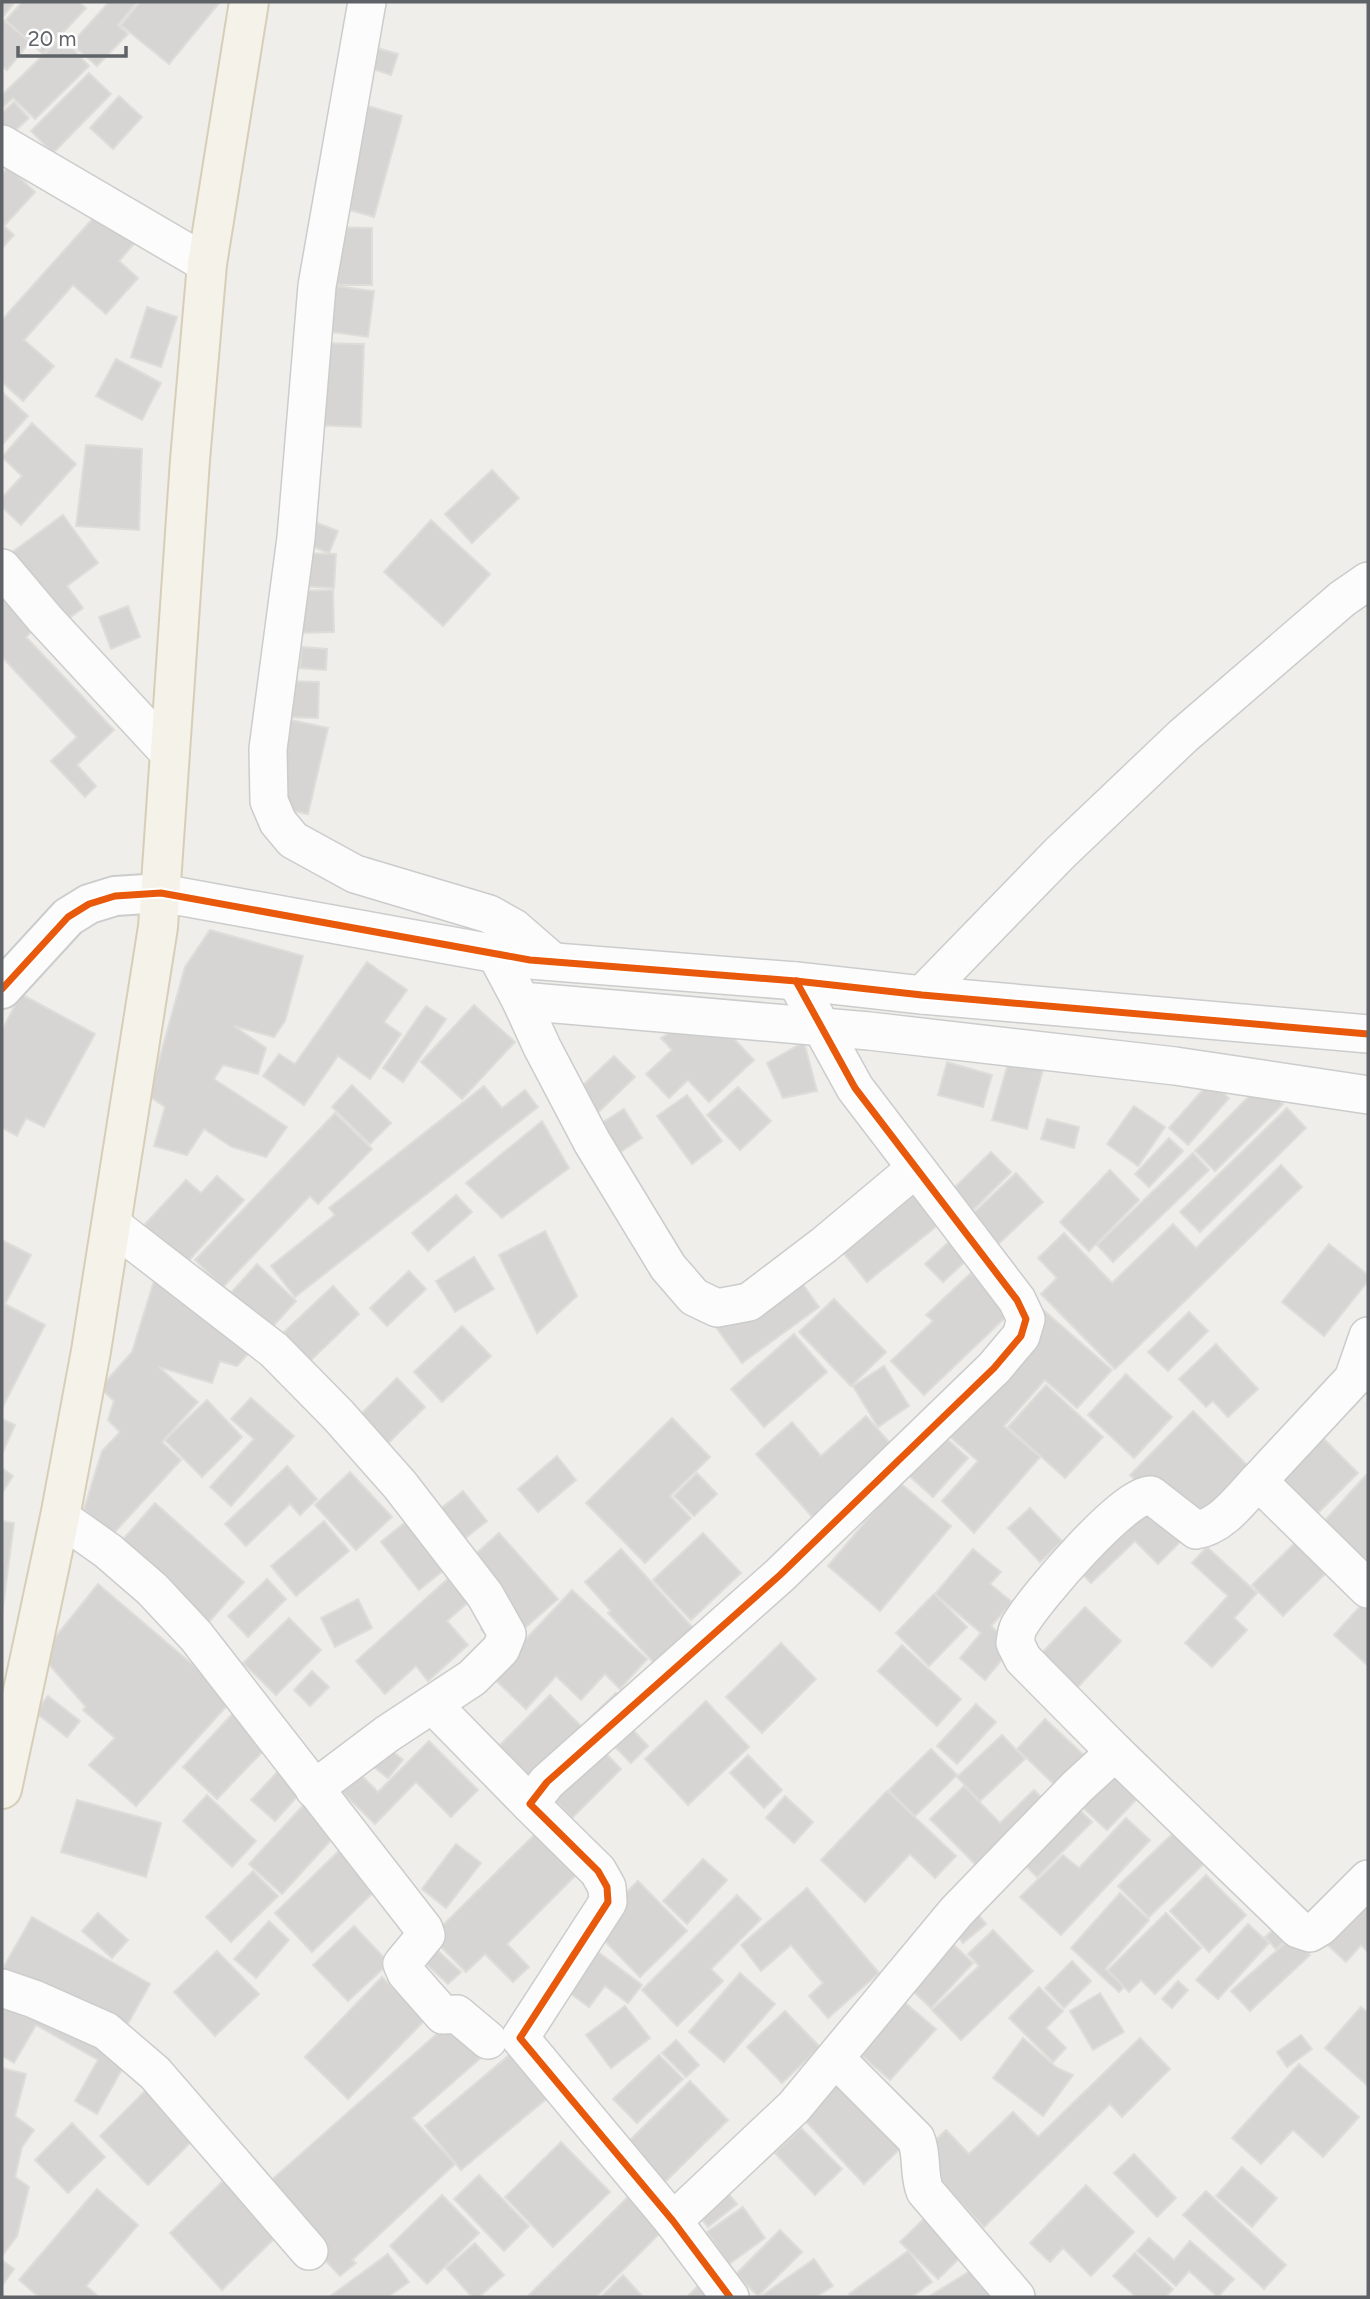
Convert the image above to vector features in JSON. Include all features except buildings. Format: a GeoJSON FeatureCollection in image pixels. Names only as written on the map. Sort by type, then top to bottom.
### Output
{"type":"FeatureCollection","features":[{"type":"Feature","properties":{"kind":"main road"},"geometry":{"type":"LineString","coordinates":[[2,1789],[60,1517],[91,1350],[158,927],[190,460],[207,264],[249,2]]}},
{"type":"Feature","properties":{"kind":"street"},"geometry":{"type":"LineString","coordinates":[[367,2],[317,286],[296,538],[268,749],[269,801],[278,822],[293,840],[355,874],[489,914],[514,928],[552,961]]}},
{"type":"Feature","properties":{"kind":"street"},"geometry":{"type":"LineString","coordinates":[[2,144],[207,264]]}},
{"type":"Feature","properties":{"kind":"street"},"geometry":{"type":"LineString","coordinates":[[2,568],[45,619],[170,754]]}},
{"type":"Feature","properties":{"kind":"street"},"geometry":{"type":"LineString","coordinates":[[922,995],[1050,863],[1183,736],[1342,599],[1368,581]]}},
{"type":"Feature","properties":{"kind":"street"},"geometry":{"type":"LineString","coordinates":[[2,989],[68,917],[89,904],[115,896],[161,893],[497,956],[1368,1034]]}},
{"type":"Feature","properties":{"kind":"street"},"geometry":{"type":"LineString","coordinates":[[497,956],[592,1142],[668,1267],[694,1297],[717,1308],[749,1302],[824,1245],[916,1168]]}},
{"type":"Feature","properties":{"kind":"street"},"geometry":{"type":"LineString","coordinates":[[530,1804],[547,1782],[780,1575],[994,1367],[1021,1336],[1026,1319],[1017,1300],[855,1088],[796,981]]}},
{"type":"Feature","properties":{"kind":"street"},"geometry":{"type":"LineString","coordinates":[[521,1001],[869,1031],[1175,1066],[1368,1095]]}},
{"type":"Feature","properties":{"kind":"street"},"geometry":{"type":"LineString","coordinates":[[111,1224],[274,1350],[338,1415],[400,1485],[485,1595],[507,1634],[502,1649],[472,1678],[387,1734],[314,1788]]}},
{"type":"Feature","properties":{"kind":"street"},"geometry":{"type":"LineString","coordinates":[[1368,1336],[1361,1386],[1219,1520],[1207,1528],[1196,1530],[1151,1495],[1137,1498],[1059,1574],[1019,1625],[1015,1643],[1024,1659],[1115,1752],[1298,1929],[1311,1933],[1320,1927],[1368,1878]]}},
{"type":"Feature","properties":{"kind":"street"},"geometry":{"type":"LineString","coordinates":[[1258,1481],[1368,1590]]}},
{"type":"Feature","properties":{"kind":"street"},"geometry":{"type":"LineString","coordinates":[[60,1517],[108,1551],[152,1589],[196,1636],[424,1929],[426,1935],[405,1959],[403,1968],[443,2015],[457,2014],[488,2040]]}},
{"type":"Feature","properties":{"kind":"street"},"geometry":{"type":"LineString","coordinates":[[433,1705],[598,1871],[607,1887],[608,1902],[520,2038],[673,2221],[730,2297]]}},
{"type":"Feature","properties":{"kind":"street"},"geometry":{"type":"LineString","coordinates":[[673,2221],[794,2107],[956,1912],[1077,1787],[1115,1752]]}},
{"type":"Feature","properties":{"kind":"street"},"geometry":{"type":"LineString","coordinates":[[2,1988],[106,2031],[126,2047],[164,2083],[309,2251]]}},
{"type":"Feature","properties":{"kind":"street"},"geometry":{"type":"LineString","coordinates":[[835,2059],[916,2139],[921,2151],[920,2179],[925,2191],[1016,2297]]}},
{"type":"Feature","properties":{"kind":"cycle path"},"geometry":{"type":"LineString","coordinates":[[2,989],[68,917],[89,904],[115,896],[161,893],[530,960],[796,981],[922,995],[1368,1034]]}},
{"type":"Feature","properties":{"kind":"cycle path"},"geometry":{"type":"LineString","coordinates":[[730,2297],[673,2221],[520,2038],[608,1902],[607,1887],[598,1871],[530,1804],[547,1782],[780,1575],[994,1368],[1021,1336],[1026,1319],[1017,1300],[855,1088],[796,981]]}}]}
